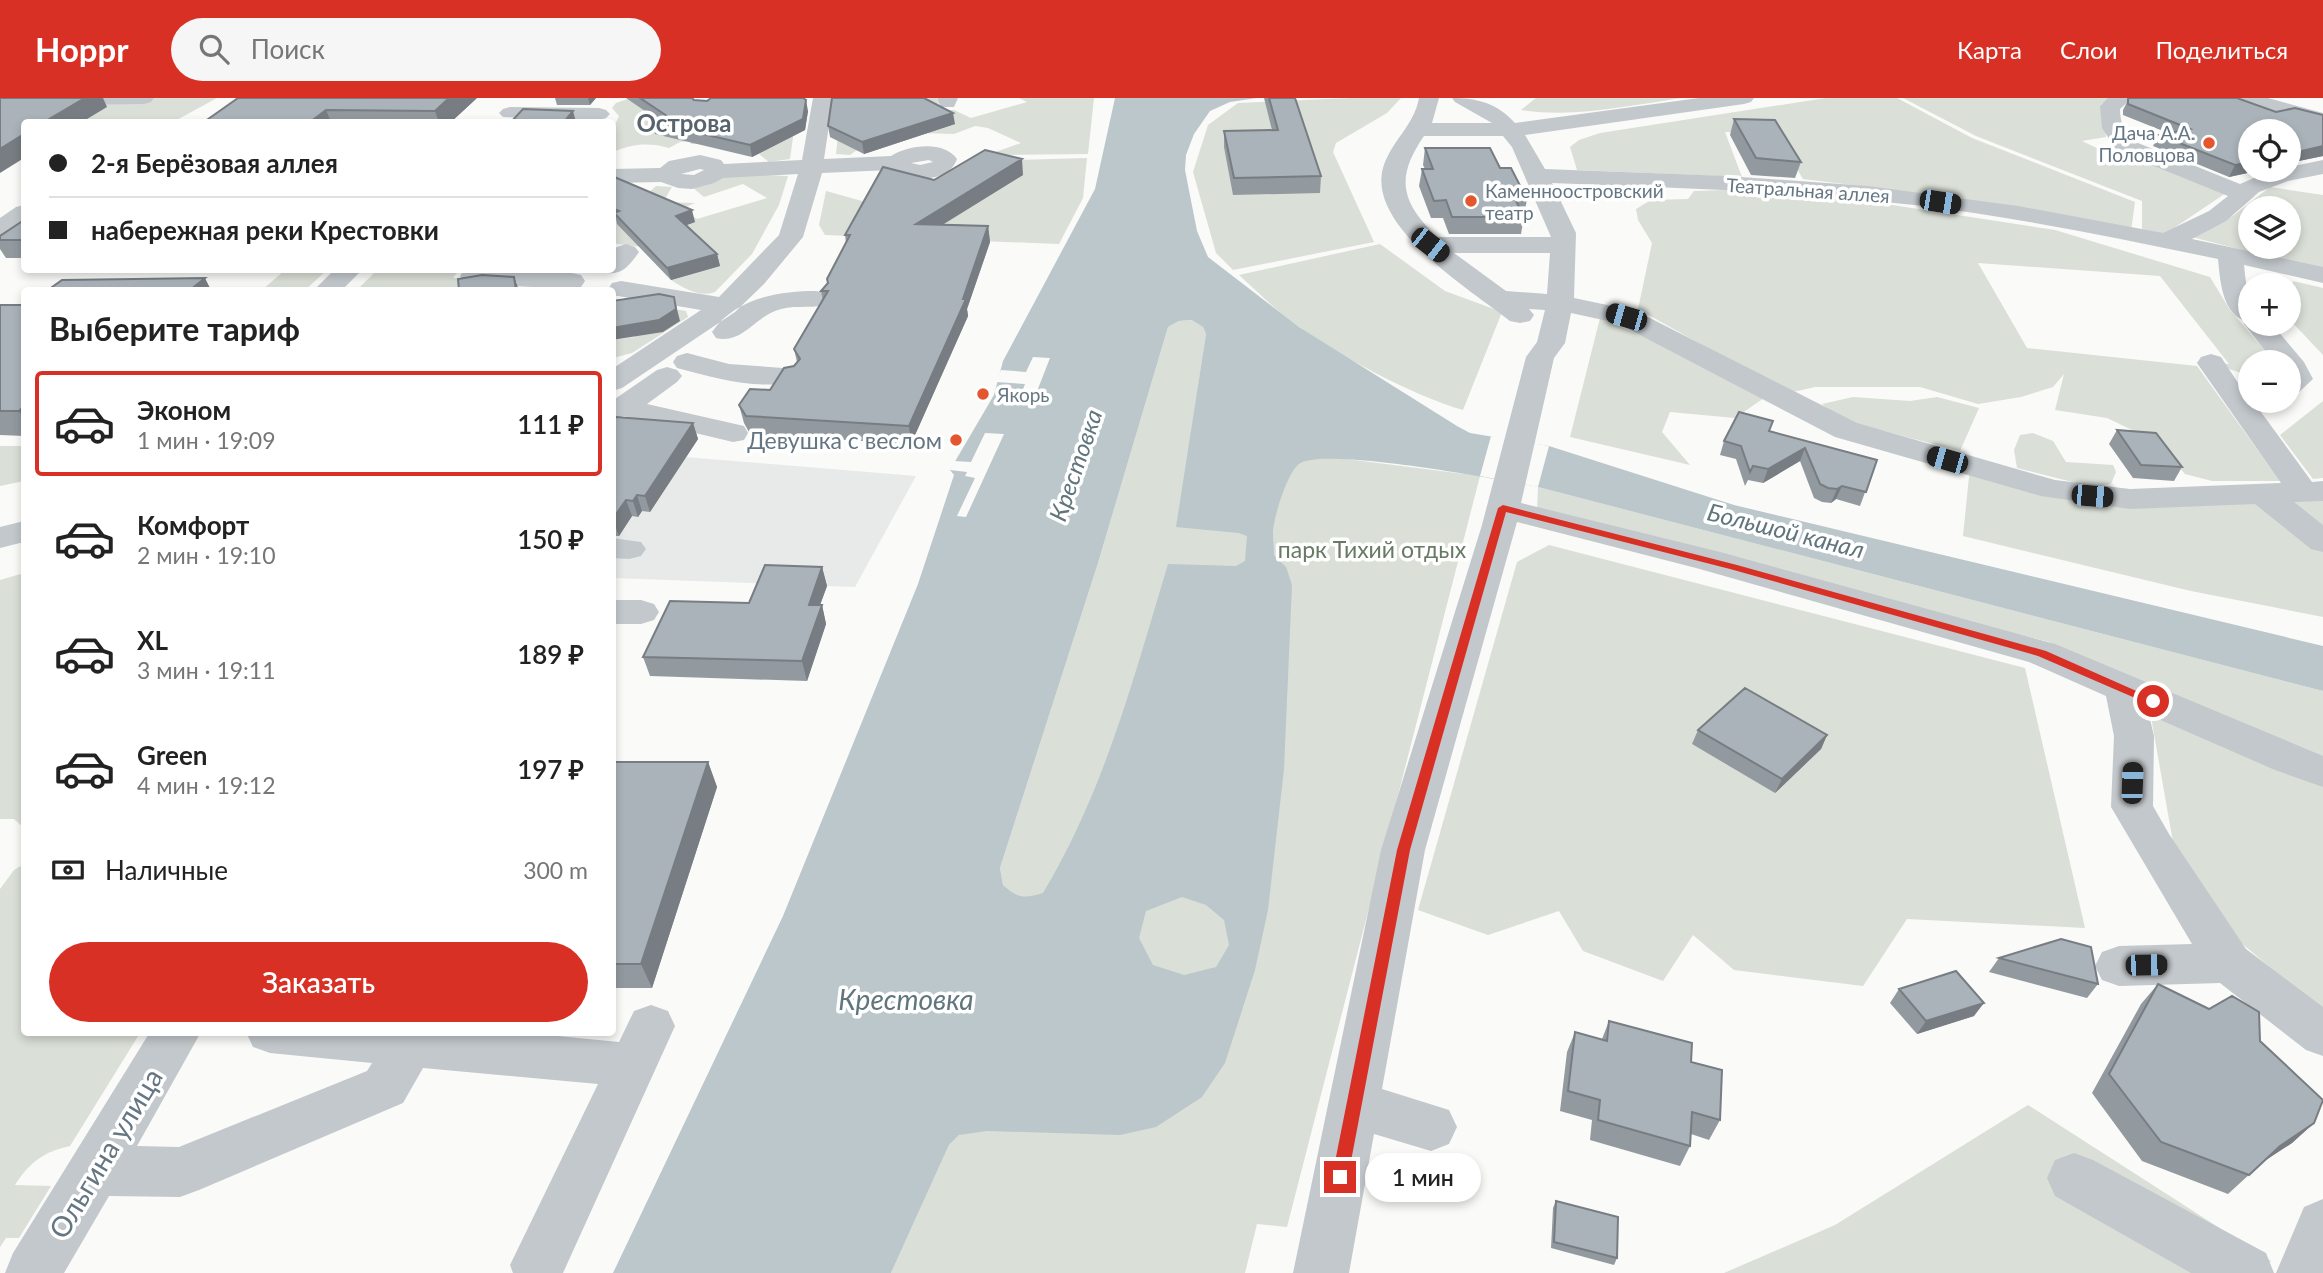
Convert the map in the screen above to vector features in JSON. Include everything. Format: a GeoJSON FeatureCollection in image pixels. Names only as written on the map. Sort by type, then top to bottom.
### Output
{"type":"FeatureCollection","features":[{"type":"Feature","properties":{"kind":"street"},"geometry":{"type":"LineString","coordinates":[[0,100],[144,98]]}},
{"type":"Feature","properties":{"kind":"street"},"geometry":{"type":"LineString","coordinates":[[505,118],[529,98]]}},
{"type":"Feature","properties":{"kind":"street"},"geometry":{"type":"LineString","coordinates":[[616,400],[755,278],[790,237],[812,167],[823,98]]}},
{"type":"Feature","properties":{"kind":"street"},"geometry":{"type":"LineString","coordinates":[[1414,134],[1515,135],[1744,98]]}},
{"type":"Feature","properties":{"kind":"street"},"geometry":{"type":"LineString","coordinates":[[2123,98],[2110,106],[2108,118],[2115,134],[2125,146],[2242,193]]}},
{"type":"Feature","properties":{"kind":"street"},"geometry":{"type":"LineString","coordinates":[[2245,98],[2323,120]]}},
{"type":"Feature","properties":{"kind":"street"},"geometry":{"type":"LineString","coordinates":[[1321,1273],[1403,850],[1505,495],[1540,357],[1551,343],[1560,303],[1564,233],[1539,176],[1515,135],[1499,118],[1469,103],[1428,104],[1397,161],[1393,174],[1401,212],[1412,229],[1500,299],[1532,329],[1540,357]]}},
{"type":"Feature","properties":{"kind":"street"},"geometry":{"type":"LineString","coordinates":[[505,118],[606,112]]}},
{"type":"Feature","properties":{"kind":"street"},"geometry":{"type":"LineString","coordinates":[[616,176],[683,172],[713,165],[717,171],[897,163],[909,171],[926,162]]}},
{"type":"Feature","properties":{"kind":"street"},"geometry":{"type":"LineString","coordinates":[[2301,172],[2323,167]]}},
{"type":"Feature","properties":{"kind":"street","name":"Театральная аллея"},"geometry":{"type":"LineString","coordinates":[[1539,176],[1750,184],[1915,198],[2068,222],[2323,275]]}},
{"type":"Feature","properties":{"kind":"street"},"geometry":{"type":"LineString","coordinates":[[2166,241],[2214,219],[2233,207],[2242,193],[2265,182]]}},
{"type":"Feature","properties":{"kind":"street"},"geometry":{"type":"LineString","coordinates":[[2296,182],[2323,189]]}},
{"type":"Feature","properties":{"kind":"street"},"geometry":{"type":"LineString","coordinates":[[0,230],[21,214]]}},
{"type":"Feature","properties":{"kind":"street"},"geometry":{"type":"LineString","coordinates":[[1430,245],[1563,245]]}},
{"type":"Feature","properties":{"kind":"street"},"geometry":{"type":"LineString","coordinates":[[2230,255],[2234,293],[2238,298]]}},
{"type":"Feature","properties":{"kind":"street"},"geometry":{"type":"LineString","coordinates":[[330,287],[345,273]]}},
{"type":"Feature","properties":{"kind":"street"},"geometry":{"type":"LineString","coordinates":[[474,273],[472,276],[568,286],[588,274],[615,274],[725,306]]}},
{"type":"Feature","properties":{"kind":"street"},"geometry":{"type":"LineString","coordinates":[[616,400],[687,362],[764,304],[783,299],[816,299]]}},
{"type":"Feature","properties":{"kind":"street"},"geometry":{"type":"LineString","coordinates":[[1500,299],[1560,303],[1626,317],[1846,430],[2052,489],[2130,499],[2313,492]]}},
{"type":"Feature","properties":{"kind":"street"},"geometry":{"type":"LineString","coordinates":[[2268,336],[2279,350]]}},
{"type":"Feature","properties":{"kind":"street"},"geometry":{"type":"LineString","coordinates":[[687,362],[729,373],[787,374]]}},
{"type":"Feature","properties":{"kind":"street"},"geometry":{"type":"LineString","coordinates":[[2211,363],[2238,389]]}},
{"type":"Feature","properties":{"kind":"street"},"geometry":{"type":"LineString","coordinates":[[616,400],[671,417],[681,423],[733,433]]}},
{"type":"Feature","properties":{"kind":"street"},"geometry":{"type":"LineString","coordinates":[[2256,413],[2313,492]]}},
{"type":"Feature","properties":{"kind":"street"},"geometry":{"type":"LineString","coordinates":[[1505,495],[1721,564],[2042,653],[2277,755],[2323,772]]}},
{"type":"Feature","properties":{"kind":"street"},"geometry":{"type":"LineString","coordinates":[[2265,495],[2323,542]]}},
{"type":"Feature","properties":{"kind":"street"},"geometry":{"type":"LineString","coordinates":[[0,538],[21,532]]}},
{"type":"Feature","properties":{"kind":"street"},"geometry":{"type":"LineString","coordinates":[[2124,687],[2134,736],[2132,807],[2229,963],[2323,1035]]}},
{"type":"Feature","properties":{"kind":"street"},"geometry":{"type":"LineString","coordinates":[[2119,966],[2229,963]]}},
{"type":"Feature","properties":{"kind":"street","name":"Ольгина улица"},"geometry":{"type":"LineString","coordinates":[[33,1273],[175,1036]]}},
{"type":"Feature","properties":{"kind":"street"},"geometry":{"type":"LineString","coordinates":[[313,1036],[410,1045],[642,1046],[538,1265]]}},
{"type":"Feature","properties":{"kind":"street"},"geometry":{"type":"LineString","coordinates":[[94,1171],[180,1172],[385,1087],[410,1045]]}},
{"type":"Feature","properties":{"kind":"street"},"geometry":{"type":"LineString","coordinates":[[1354,1105],[1431,1127]]}},
{"type":"Feature","properties":{"kind":"street"},"geometry":{"type":"LineString","coordinates":[[2074,1178],[2246,1273]]}},
{"type":"Feature","properties":{"kind":"street"},"geometry":{"type":"LineString","coordinates":[[2304,1273],[2323,1226]]}},
{"type":"Feature","properties":{"kind":"shaded area"},"geometry":{"type":"Polygon","coordinates":[[[616,451],[916,476],[855,587],[616,578],[616,451]]]}},
{"type":"Feature","properties":{"kind":"green space"},"geometry":{"type":"Polygon","coordinates":[[[154,98],[217,98],[178,119],[40,119],[0,110],[154,98]]]}},
{"type":"Feature","properties":{"kind":"green space"},"geometry":{"type":"Polygon","coordinates":[[[842,98],[940,98],[937,110],[954,110],[971,118],[1027,102],[1019,98],[1094,98],[1088,154],[987,155],[1021,143],[988,128],[975,126],[954,134],[918,133],[841,142],[857,150],[850,155],[836,154],[842,98]]]}},
{"type":"Feature","properties":{"kind":"green space"},"geometry":{"type":"Polygon","coordinates":[[[1401,98],[1387,113],[1336,143],[1333,152],[1374,242],[1233,270],[1216,253],[1193,172],[1208,125],[1238,103],[1401,98]]]}},
{"type":"Feature","properties":{"kind":"green space"},"geometry":{"type":"Polygon","coordinates":[[[1536,98],[1681,98],[1581,112],[1521,110],[1536,98]]]}},
{"type":"Feature","properties":{"kind":"green space"},"geometry":{"type":"Polygon","coordinates":[[[1826,98],[1897,98],[1972,138],[2135,202],[2131,231],[1958,198],[1803,179],[1776,134],[1725,132],[1742,177],[1577,170],[1570,147],[1579,140],[1600,133],[1826,98]]]}},
{"type":"Feature","properties":{"kind":"green space"},"geometry":{"type":"Polygon","coordinates":[[[1903,98],[2116,98],[2101,104],[2106,137],[2082,141],[2133,165],[2150,161],[2226,193],[2162,236],[2142,229],[2142,201],[1976,136],[1903,98]]]}},
{"type":"Feature","properties":{"kind":"green space"},"geometry":{"type":"Polygon","coordinates":[[[628,99],[795,123],[790,159],[769,162],[759,154],[780,142],[691,144],[690,141],[680,142],[669,148],[640,145],[616,151],[616,122],[619,116],[612,108],[616,103],[628,99]]]}},
{"type":"Feature","properties":{"kind":"green space"},"geometry":{"type":"Polygon","coordinates":[[[1087,158],[1083,198],[1059,244],[825,235],[819,225],[826,191],[873,204],[892,206],[983,161],[1087,158]]]}},
{"type":"Feature","properties":{"kind":"green space"},"geometry":{"type":"Polygon","coordinates":[[[788,176],[779,205],[752,254],[715,292],[697,293],[671,280],[719,266],[651,248],[616,243],[616,210],[643,198],[656,186],[672,187],[663,202],[695,203],[681,209],[697,219],[767,198],[743,184],[704,197],[692,187],[724,177],[788,176]]]}},
{"type":"Feature","properties":{"kind":"green space"},"geometry":{"type":"Polygon","coordinates":[[[2270,187],[2323,195],[2323,271],[2277,259],[2301,259],[2301,196],[2258,196],[2270,187]]]}},
{"type":"Feature","properties":{"kind":"green space"},"geometry":{"type":"Polygon","coordinates":[[[1760,189],[1879,203],[2055,230],[2210,277],[2238,319],[2238,336],[2252,336],[2265,350],[2238,350],[2238,372],[2211,363],[2229,364],[2160,276],[1978,263],[2027,348],[2197,366],[2280,481],[2212,481],[2185,474],[2155,441],[2107,418],[2055,410],[2064,374],[2053,387],[2021,397],[1978,404],[1920,387],[1815,387],[1788,393],[1638,309],[1652,243],[1638,220],[1636,209],[1651,200],[1688,199],[1694,191],[1760,189]]]}},
{"type":"Feature","properties":{"kind":"green space"},"geometry":{"type":"Polygon","coordinates":[[[2238,212],[2238,249],[2192,237],[2234,215],[2238,212]]]}},
{"type":"Feature","properties":{"kind":"green space"},"geometry":{"type":"Polygon","coordinates":[[[1380,244],[1445,291],[1502,312],[1463,410],[1397,384],[1329,347],[1284,316],[1239,275],[1380,244]]]}},
{"type":"Feature","properties":{"kind":"green space"},"geometry":{"type":"Polygon","coordinates":[[[282,273],[324,273],[308,287],[265,287],[282,273]]]}},
{"type":"Feature","properties":{"kind":"green space"},"geometry":{"type":"Polygon","coordinates":[[[374,273],[457,273],[453,278],[518,282],[486,287],[360,287],[374,273]]]}},
{"type":"Feature","properties":{"kind":"green space"},"geometry":{"type":"Polygon","coordinates":[[[2301,283],[2323,288],[2323,355],[2301,332],[2301,283]]]}},
{"type":"Feature","properties":{"kind":"green space"},"geometry":{"type":"Polygon","coordinates":[[[616,301],[686,311],[688,317],[632,353],[616,357],[616,340],[635,337],[616,307],[616,301]]]}},
{"type":"Feature","properties":{"kind":"green space"},"geometry":{"type":"Polygon","coordinates":[[[1600,318],[1673,349],[1764,398],[1735,418],[1670,412],[1662,432],[1690,465],[1570,437],[1600,318]]]}},
{"type":"Feature","properties":{"kind":"green space","name":"парк Тихий отдых"},"geometry":{"type":"Polygon","coordinates":[[[1193,320],[1203,327],[1206,334],[1191,433],[1313,458],[1331,457],[1480,476],[1287,1227],[1257,1224],[1245,1273],[891,1273],[949,1145],[959,1135],[1024,898],[1014,895],[1003,885],[1000,868],[1098,563],[1168,327],[1179,321],[1193,320]]]}},
{"type":"Feature","properties":{"kind":"green space"},"geometry":{"type":"Polygon","coordinates":[[[1853,397],[1910,401],[1937,397],[1979,408],[1960,451],[1838,419],[1822,404],[1853,397]]]}},
{"type":"Feature","properties":{"kind":"green space"},"geometry":{"type":"Polygon","coordinates":[[[2323,401],[2323,478],[2313,479],[2280,435],[2323,401]]]}},
{"type":"Feature","properties":{"kind":"green space"},"geometry":{"type":"Polygon","coordinates":[[[2033,433],[2053,441],[2066,462],[2113,465],[2116,472],[2111,484],[2092,487],[2017,468],[2014,450],[2020,435],[2033,433]]]}},
{"type":"Feature","properties":{"kind":"green space"},"geometry":{"type":"Polygon","coordinates":[[[0,446],[21,446],[21,482],[0,486],[0,446]]]}},
{"type":"Feature","properties":{"kind":"green space"},"geometry":{"type":"Polygon","coordinates":[[[1970,467],[2052,489],[2323,491],[2323,617],[2191,591],[1963,536],[1970,467]]]}},
{"type":"Feature","properties":{"kind":"green space"},"geometry":{"type":"Polygon","coordinates":[[[1538,487],[2323,691],[2323,760],[2166,699],[2049,642],[1537,510],[1538,487]]]}},
{"type":"Feature","properties":{"kind":"green space"},"geometry":{"type":"Polygon","coordinates":[[[1549,545],[2025,668],[2085,928],[1907,919],[1863,986],[1734,970],[1693,935],[1663,981],[1583,951],[1559,911],[1488,935],[1418,910],[1517,562],[1549,545]]]}},
{"type":"Feature","properties":{"kind":"green space"},"geometry":{"type":"Polygon","coordinates":[[[21,574],[21,825],[14,819],[0,819],[0,580],[21,574]]]}},
{"type":"Feature","properties":{"kind":"green space"},"geometry":{"type":"Polygon","coordinates":[[[2150,711],[2323,784],[2323,1012],[2233,936],[2174,848],[2150,711]]]}},
{"type":"Feature","properties":{"kind":"green space"},"geometry":{"type":"Polygon","coordinates":[[[21,866],[21,1036],[138,1036],[70,1146],[52,1151],[38,1159],[15,1185],[51,1186],[19,1238],[6,1238],[0,1247],[0,889],[14,870],[21,866]]]}},
{"type":"Feature","properties":{"kind":"green space"},"geometry":{"type":"Polygon","coordinates":[[[2028,1105],[2271,1261],[2252,1273],[1724,1273],[1835,1225],[2028,1105]]]}},
{"type":"Feature","properties":{"kind":"water","name":"Крестовка"},"geometry":{"type":"Polygon","coordinates":[[[1115,98],[1257,98],[1230,102],[1210,111],[1194,134],[1186,155],[1185,170],[1197,231],[1208,257],[1299,327],[1457,426],[1470,433],[1549,446],[1734,505],[2323,646],[2323,691],[1538,487],[1375,462],[1341,459],[1314,460],[1299,464],[1294,469],[1282,497],[1273,533],[1274,555],[1286,567],[1292,585],[1284,769],[1268,910],[1255,970],[1225,1063],[1202,1097],[1156,1127],[1120,1135],[987,1131],[959,1135],[949,1145],[891,1273],[613,1273],[783,916],[918,584],[954,475],[950,470],[994,395],[1003,361],[1095,189],[1115,98]],[[1192,320],[1179,321],[1168,327],[1098,563],[1000,868],[1003,885],[1017,895],[1026,897],[1043,893],[1083,815],[1116,733],[1168,564],[1236,566],[1245,561],[1247,536],[1176,527],[1206,334],[1203,327],[1192,320]],[[1182,897],[1146,911],[1139,938],[1153,965],[1184,975],[1216,967],[1229,945],[1224,920],[1206,905],[1182,897]]]}},
{"type":"Feature","properties":{"kind":"pier"},"geometry":{"type":"Polygon","coordinates":[[[1033,357],[1050,358],[1032,404],[1018,403],[1025,384],[996,382],[1001,370],[1026,372],[1033,357]]]}},
{"type":"Feature","properties":{"kind":"pier"},"geometry":{"type":"Polygon","coordinates":[[[985,433],[1004,434],[966,517],[957,516],[975,478],[965,476],[967,472],[950,470],[954,461],[971,462],[985,433]]]}},
{"type":"Feature","properties":{"kind":"pier"},"geometry":{"type":"Polygon","coordinates":[[[1491,436],[1549,446],[1538,487],[1480,476],[1491,436]]]}},
{"type":"Feature","properties":{"kind":"building"},"geometry":{"type":"Polygon","coordinates":[[[0,98],[85,98],[49,119],[21,119],[21,136],[0,149],[0,98]]]}},
{"type":"Feature","properties":{"kind":"building"},"geometry":{"type":"Polygon","coordinates":[[[238,98],[449,98],[435,111],[326,110],[314,119],[208,119],[238,98]]]}},
{"type":"Feature","properties":{"kind":"building"},"geometry":{"type":"Polygon","coordinates":[[[640,98],[692,98],[707,101],[711,98],[806,100],[803,119],[750,145],[652,122],[667,116],[640,98]]]}},
{"type":"Feature","properties":{"kind":"building"},"geometry":{"type":"Polygon","coordinates":[[[832,98],[924,98],[953,113],[862,142],[828,126],[832,98]]]}},
{"type":"Feature","properties":{"kind":"building"},"geometry":{"type":"Polygon","coordinates":[[[1269,98],[1295,98],[1321,176],[1234,178],[1224,131],[1278,130],[1269,98]]]}},
{"type":"Feature","properties":{"kind":"building"},"geometry":{"type":"Polygon","coordinates":[[[2237,98],[2276,112],[2295,108],[2323,115],[2323,146],[2301,151],[2301,119],[2238,119],[2238,164],[2235,165],[2159,135],[2190,129],[2128,104],[2128,99],[2237,98]]]}},
{"type":"Feature","properties":{"kind":"building"},"geometry":{"type":"Polygon","coordinates":[[[523,109],[573,111],[566,119],[514,119],[523,109]]]}},
{"type":"Feature","properties":{"kind":"building"},"geometry":{"type":"Polygon","coordinates":[[[1734,119],[1775,120],[1801,162],[1756,158],[1734,119]]]}},
{"type":"Feature","properties":{"kind":"building","name":"Каменноостровский театр"},"geometry":{"type":"Polygon","coordinates":[[[1425,148],[1490,148],[1500,168],[1511,168],[1527,199],[1515,199],[1524,217],[1452,217],[1446,200],[1434,201],[1422,169],[1433,169],[1425,148]]]}},
{"type":"Feature","properties":{"kind":"building"},"geometry":{"type":"Polygon","coordinates":[[[985,150],[1022,159],[916,224],[988,226],[963,299],[966,299],[909,426],[746,416],[739,405],[750,389],[770,390],[784,368],[794,366],[800,359],[794,349],[828,291],[821,291],[828,283],[827,279],[850,235],[845,235],[883,167],[934,180],[985,150]]]}},
{"type":"Feature","properties":{"kind":"building"},"geometry":{"type":"Polygon","coordinates":[[[616,178],[692,210],[676,216],[717,254],[667,268],[616,215],[619,211],[616,210],[616,178]]]}},
{"type":"Feature","properties":{"kind":"building"},"geometry":{"type":"Polygon","coordinates":[[[21,222],[21,240],[0,240],[0,236],[21,222]]]}},
{"type":"Feature","properties":{"kind":"building"},"geometry":{"type":"Polygon","coordinates":[[[482,275],[514,277],[516,287],[459,287],[458,279],[482,275]]]}},
{"type":"Feature","properties":{"kind":"building"},"geometry":{"type":"Polygon","coordinates":[[[205,278],[194,287],[52,287],[62,280],[205,278]]]}},
{"type":"Feature","properties":{"kind":"building"},"geometry":{"type":"Polygon","coordinates":[[[659,294],[674,297],[676,309],[659,320],[616,327],[616,300],[659,294]]]}},
{"type":"Feature","properties":{"kind":"building"},"geometry":{"type":"Polygon","coordinates":[[[0,305],[21,305],[21,409],[0,411],[0,305]]]}},
{"type":"Feature","properties":{"kind":"building"},"geometry":{"type":"Polygon","coordinates":[[[1739,412],[1773,421],[1769,431],[1877,460],[1866,492],[1842,486],[1837,489],[1828,488],[1820,484],[1805,448],[1768,469],[1753,466],[1750,472],[1741,446],[1724,441],[1739,412]]]}},
{"type":"Feature","properties":{"kind":"building"},"geometry":{"type":"Polygon","coordinates":[[[616,417],[693,423],[645,496],[637,495],[633,501],[626,500],[616,514],[616,417]]]}},
{"type":"Feature","properties":{"kind":"building"},"geometry":{"type":"Polygon","coordinates":[[[2117,430],[2156,433],[2182,467],[2141,465],[2117,430]]]}},
{"type":"Feature","properties":{"kind":"building"},"geometry":{"type":"Polygon","coordinates":[[[765,565],[822,567],[809,605],[822,605],[802,661],[643,657],[670,601],[749,603],[765,565]]]}},
{"type":"Feature","properties":{"kind":"building"},"geometry":{"type":"Polygon","coordinates":[[[1745,688],[1827,735],[1782,779],[1698,730],[1745,688]]]}},
{"type":"Feature","properties":{"kind":"building"},"geometry":{"type":"Polygon","coordinates":[[[616,762],[708,762],[641,964],[616,964],[616,762]]]}},
{"type":"Feature","properties":{"kind":"building"},"geometry":{"type":"Polygon","coordinates":[[[2061,939],[2091,947],[2098,984],[1999,958],[2061,939]]]}},
{"type":"Feature","properties":{"kind":"building"},"geometry":{"type":"Polygon","coordinates":[[[1956,971],[1984,1003],[1926,1021],[1899,989],[1956,971]]]}},
{"type":"Feature","properties":{"kind":"building"},"geometry":{"type":"Polygon","coordinates":[[[2158,984],[2209,1009],[2232,996],[2259,1012],[2260,1041],[2323,1100],[2314,1123],[2280,1146],[2249,1175],[2161,1142],[2109,1074],[2158,984]]]}},
{"type":"Feature","properties":{"kind":"building"},"geometry":{"type":"Polygon","coordinates":[[[1609,1021],[1692,1043],[1691,1062],[1722,1070],[1720,1120],[1692,1112],[1690,1146],[1598,1120],[1600,1100],[1568,1091],[1575,1032],[1607,1041],[1609,1021]]]}},
{"type":"Feature","properties":{"kind":"building"},"geometry":{"type":"Polygon","coordinates":[[[1556,1201],[1618,1217],[1617,1258],[1554,1242],[1556,1201]]]}},
{"type":"Feature","properties":{"kind":"place","name":"Дача А.А. Половцова"},"geometry":{"type":"Point","coordinates":[2209,143]}},
{"type":"Feature","properties":{"kind":"place","name":"Каменноостровский театр"},"geometry":{"type":"Point","coordinates":[1471,201]}},
{"type":"Feature","properties":{"kind":"place","name":"Якорь"},"geometry":{"type":"Point","coordinates":[983,394]}},
{"type":"Feature","properties":{"kind":"place","name":"Девушка с веслом"},"geometry":{"type":"Point","coordinates":[956,440]}},
{"type":"Feature","properties":{"kind":"district","name":"Острова"},"geometry":{"type":"Point","coordinates":[684,122]}},
{"type":"Feature","properties":{"kind":"route"},"geometry":{"type":"LineString","coordinates":[[1340,1177],[1403,850],[1503,508],[1733,567],[2042,653],[2153,701]]}},
{"type":"Feature","properties":{"kind":"water label","name":"Большой канал"},"geometry":{"type":"Point","coordinates":[1786,530]}}]}
